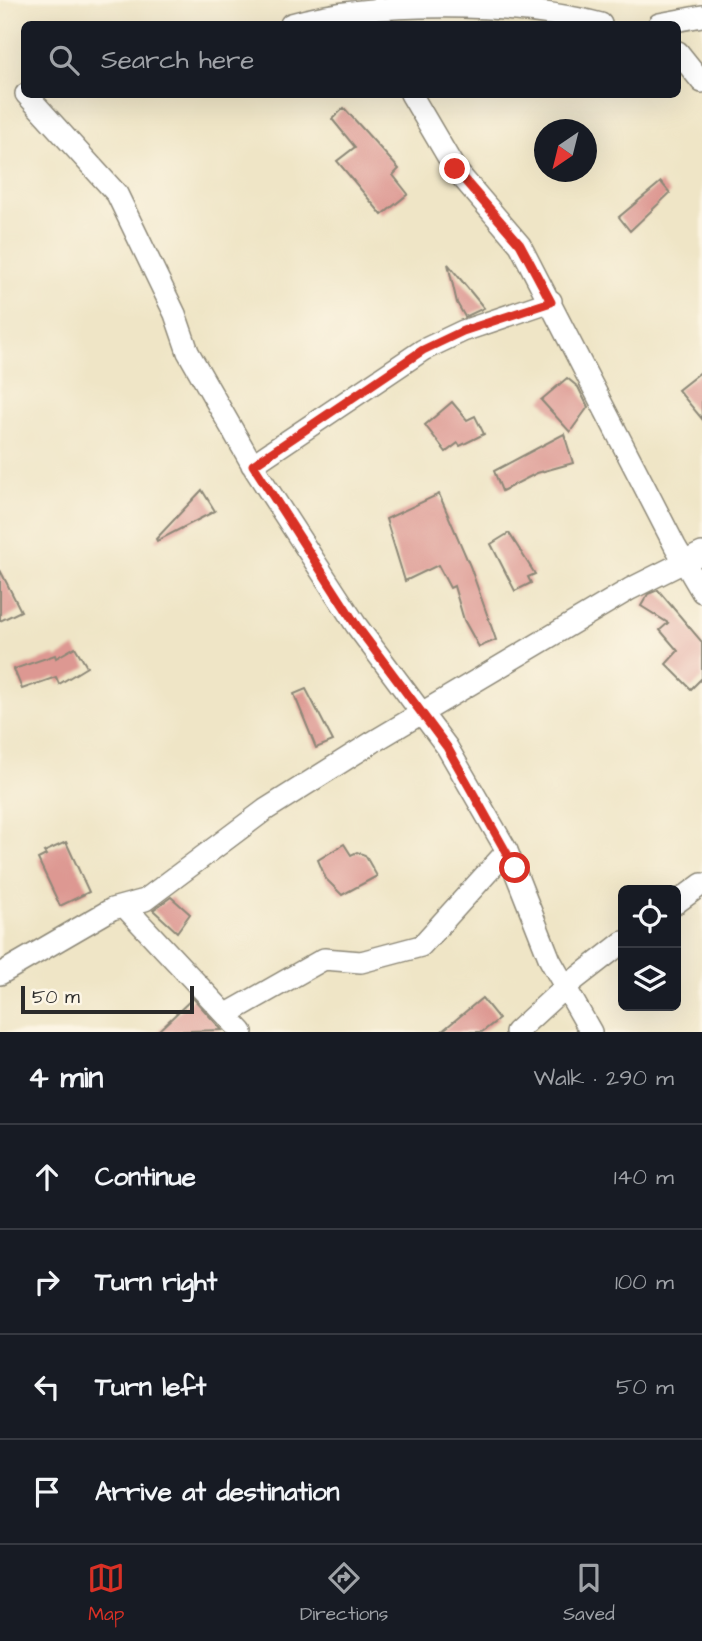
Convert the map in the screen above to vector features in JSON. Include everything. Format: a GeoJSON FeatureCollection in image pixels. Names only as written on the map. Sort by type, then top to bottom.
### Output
{"type":"FeatureCollection","features":[{"type":"Feature","properties":{"kind":"street"},"geometry":{"type":"LineString","coordinates":[[329,21],[469,6],[579,21]]}},
{"type":"Feature","properties":{"kind":"street"},"geometry":{"type":"LineString","coordinates":[[675,21],[702,16]]}},
{"type":"Feature","properties":{"kind":"street"},"geometry":{"type":"LineString","coordinates":[[681,57],[702,82]]}},
{"type":"Feature","properties":{"kind":"street"},"geometry":{"type":"LineString","coordinates":[[30,98],[117,194],[175,314],[188,352],[253,465],[356,625],[447,747],[507,851],[564,988],[591,1032]]}},
{"type":"Feature","properties":{"kind":"street"},"geometry":{"type":"LineString","coordinates":[[413,98],[455,169],[520,244],[693,557],[702,592]]}},
{"type":"Feature","properties":{"kind":"street"},"geometry":{"type":"LineString","coordinates":[[253,465],[423,350],[463,331],[551,302]]}},
{"type":"Feature","properties":{"kind":"street"},"geometry":{"type":"LineString","coordinates":[[0,974],[112,909],[145,900],[265,810],[373,742],[630,589],[693,557]]}},
{"type":"Feature","properties":{"kind":"street"},"geometry":{"type":"LineString","coordinates":[[227,1014],[324,959],[361,962],[421,946],[507,851]]}},
{"type":"Feature","properties":{"kind":"street"},"geometry":{"type":"LineString","coordinates":[[681,899],[702,884]]}},
{"type":"Feature","properties":{"kind":"street"},"geometry":{"type":"LineString","coordinates":[[125,907],[242,1032]]}},
{"type":"Feature","properties":{"kind":"street"},"geometry":{"type":"LineString","coordinates":[[516,1032],[564,988],[618,947]]}},
{"type":"Feature","properties":{"kind":"building"},"geometry":{"type":"Polygon","coordinates":[[[344,108],[399,169],[393,175],[408,194],[382,215],[337,161],[355,147],[332,119],[344,108]]]}},
{"type":"Feature","properties":{"kind":"building"},"geometry":{"type":"Polygon","coordinates":[[[661,182],[670,193],[630,231],[619,217],[661,182]]]}},
{"type":"Feature","properties":{"kind":"building"},"geometry":{"type":"Polygon","coordinates":[[[448,264],[484,308],[465,317],[457,303],[448,264]]]}},
{"type":"Feature","properties":{"kind":"building"},"geometry":{"type":"Polygon","coordinates":[[[702,371],[702,419],[678,390],[702,371]]]}},
{"type":"Feature","properties":{"kind":"building"},"geometry":{"type":"Polygon","coordinates":[[[567,378],[578,387],[588,407],[570,432],[541,400],[567,378]]]}},
{"type":"Feature","properties":{"kind":"building"},"geometry":{"type":"Polygon","coordinates":[[[452,402],[467,420],[475,416],[484,434],[460,446],[458,443],[446,452],[425,425],[452,402]]]}},
{"type":"Feature","properties":{"kind":"building"},"geometry":{"type":"Polygon","coordinates":[[[564,434],[573,463],[537,473],[502,491],[494,471],[564,434]]]}},
{"type":"Feature","properties":{"kind":"building"},"geometry":{"type":"Polygon","coordinates":[[[202,490],[215,511],[157,541],[156,539],[202,490]]]}},
{"type":"Feature","properties":{"kind":"building"},"geometry":{"type":"Polygon","coordinates":[[[439,494],[470,566],[496,640],[479,647],[464,620],[454,586],[450,588],[438,565],[405,581],[386,519],[439,494]]]}},
{"type":"Feature","properties":{"kind":"building"},"geometry":{"type":"Polygon","coordinates":[[[509,533],[535,574],[528,577],[531,583],[515,591],[491,544],[509,533]]]}},
{"type":"Feature","properties":{"kind":"building"},"geometry":{"type":"Polygon","coordinates":[[[0,570],[21,611],[0,621],[0,570]]]}},
{"type":"Feature","properties":{"kind":"building"},"geometry":{"type":"Polygon","coordinates":[[[658,590],[702,642],[702,678],[691,689],[666,664],[678,651],[660,630],[668,623],[641,606],[648,594],[658,590]]]}},
{"type":"Feature","properties":{"kind":"building"},"geometry":{"type":"Polygon","coordinates":[[[75,647],[87,667],[59,684],[56,677],[22,689],[14,669],[55,655],[56,658],[75,647]]]}},
{"type":"Feature","properties":{"kind":"building"},"geometry":{"type":"Polygon","coordinates":[[[306,689],[333,741],[316,748],[294,694],[306,689]]]}},
{"type":"Feature","properties":{"kind":"building"},"geometry":{"type":"Polygon","coordinates":[[[66,842],[89,892],[60,906],[38,859],[46,855],[44,852],[66,842]]]}},
{"type":"Feature","properties":{"kind":"building"},"geometry":{"type":"Polygon","coordinates":[[[344,844],[351,855],[357,852],[365,855],[377,876],[342,895],[326,879],[318,860],[344,844]]]}},
{"type":"Feature","properties":{"kind":"building"},"geometry":{"type":"Polygon","coordinates":[[[171,897],[190,914],[177,932],[153,910],[171,897]]]}},
{"type":"Feature","properties":{"kind":"building"},"geometry":{"type":"Polygon","coordinates":[[[193,998],[222,1030],[157,1032],[193,998]]]}},
{"type":"Feature","properties":{"kind":"building"},"geometry":{"type":"Polygon","coordinates":[[[482,998],[499,1019],[482,1032],[441,1032],[482,998]]]}},
{"type":"Feature","properties":{"kind":"route"},"geometry":{"type":"LineString","coordinates":[[455,169],[520,244],[551,302],[528,307],[499,320],[463,331],[423,350],[253,465],[356,625],[447,747],[515,868]]}}]}
